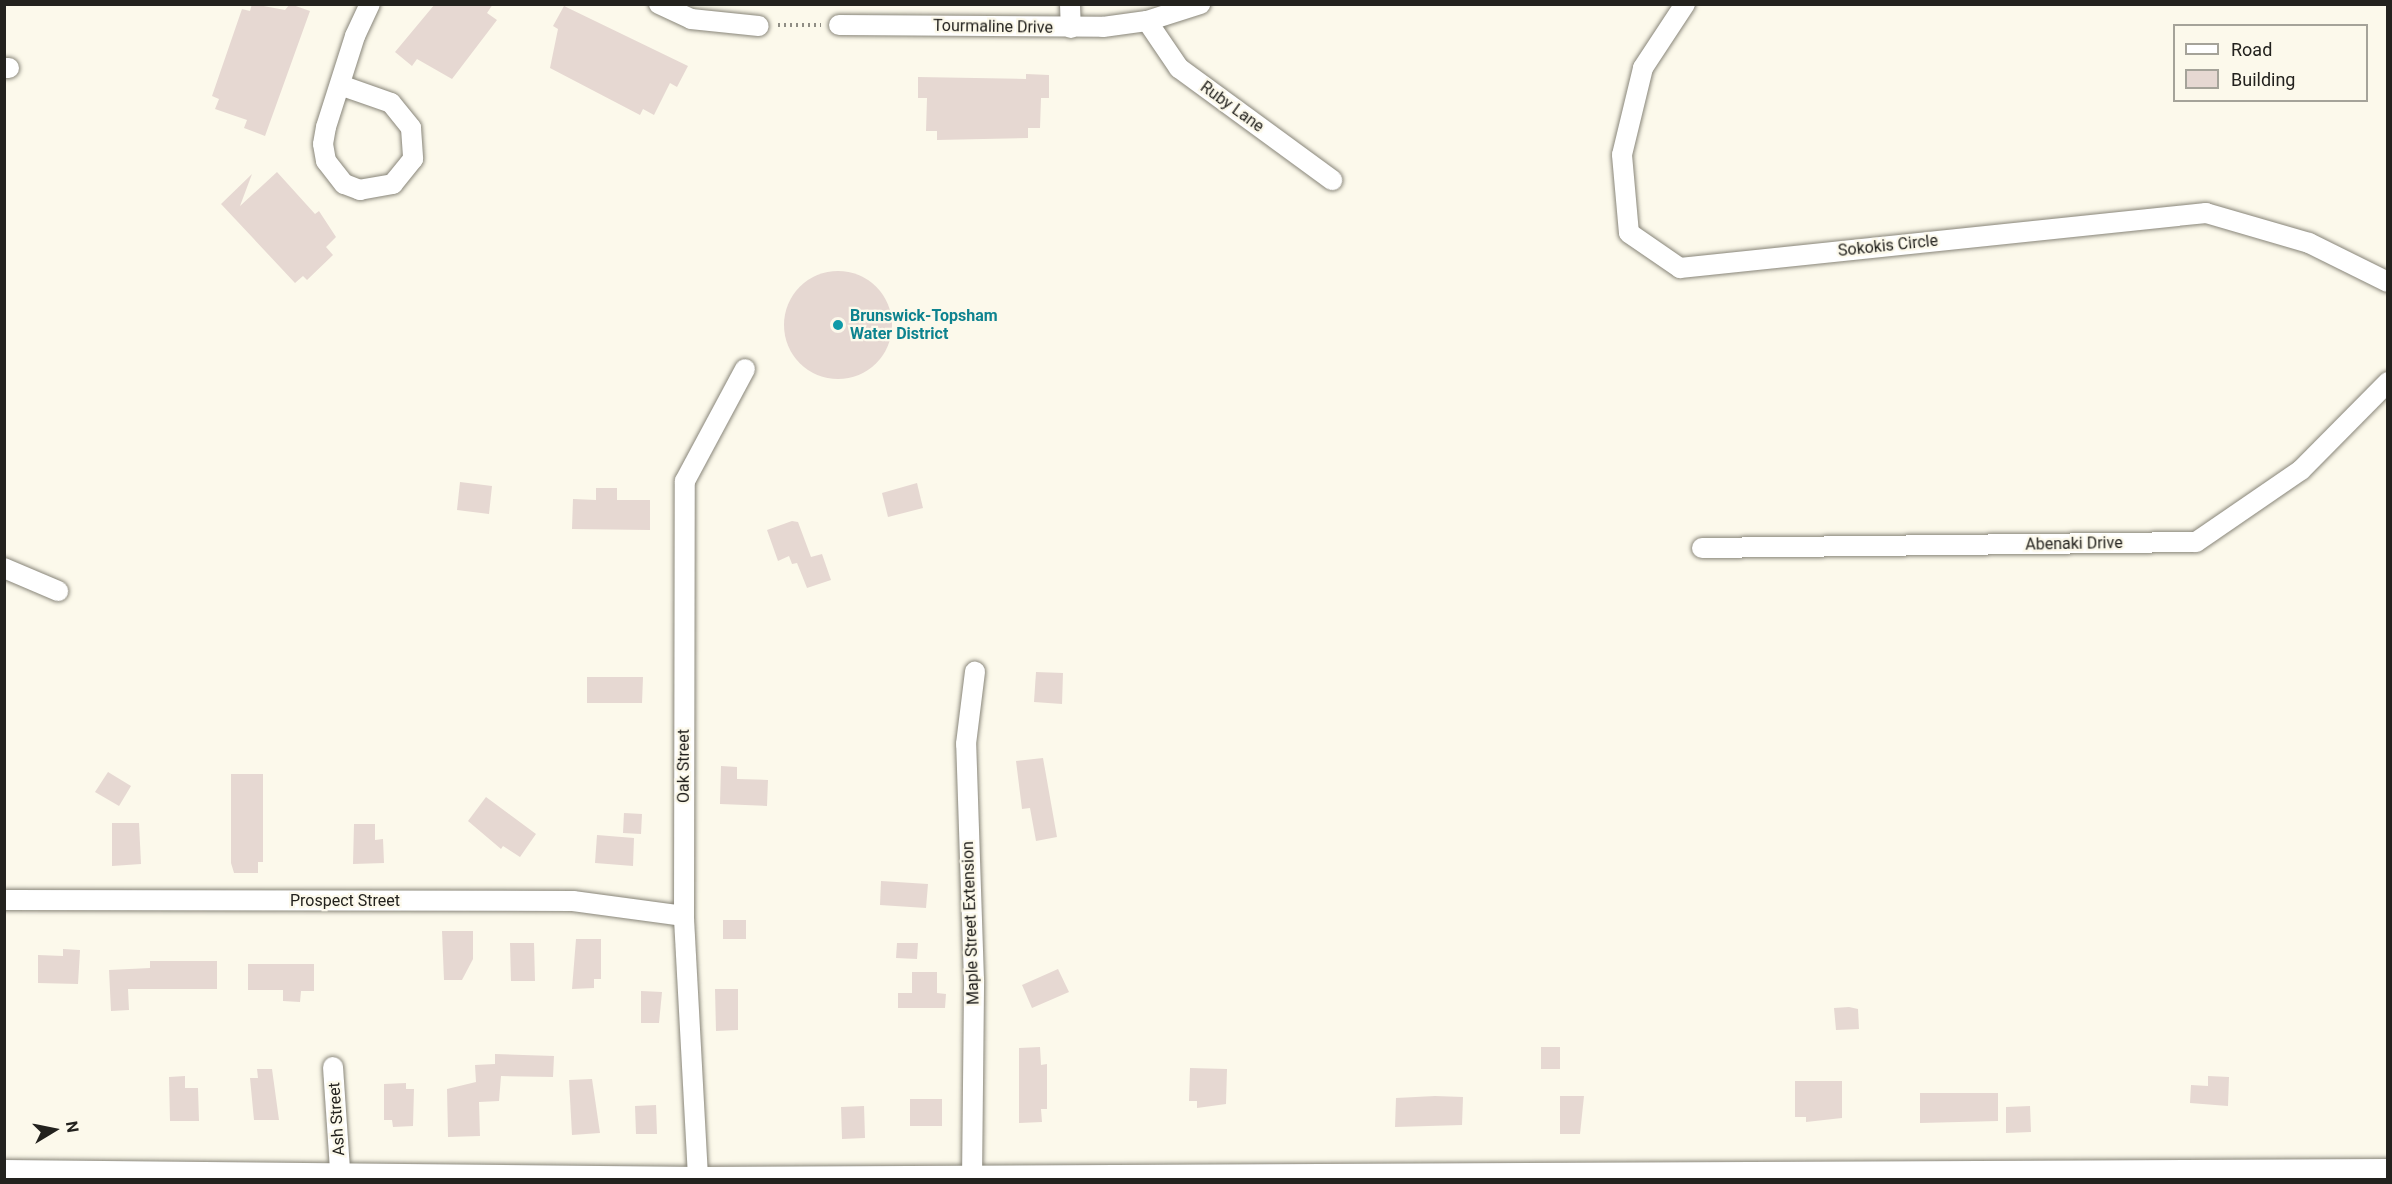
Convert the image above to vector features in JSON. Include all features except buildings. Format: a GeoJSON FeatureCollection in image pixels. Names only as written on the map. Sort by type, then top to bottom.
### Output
{"type":"FeatureCollection","features":[{"type":"Feature","properties":{"kind":"street"},"geometry":{"type":"LineString","coordinates":[[340,85],[391,103],[411,128],[413,159],[393,184],[360,190],[344,184],[326,161],[326,127],[340,85],[370,4]]}},
{"type":"Feature","properties":{"kind":"street"},"geometry":{"type":"LineString","coordinates":[[659,4],[691,19],[759,26]]}},
{"type":"Feature","properties":{"kind":"street"},"geometry":{"type":"LineString","coordinates":[[1070,4],[1071,28]]}},
{"type":"Feature","properties":{"kind":"street","name":"Tourmaline Drive"},"geometry":{"type":"LineString","coordinates":[[839,25],[1071,28],[1147,21],[1200,4]]}},
{"type":"Feature","properties":{"kind":"street","name":"Sokokis Circle"},"geometry":{"type":"LineString","coordinates":[[1685,4],[1643,68],[1622,155],[1629,233],[1680,268],[2206,213],[2308,243],[2388,282]]}},
{"type":"Feature","properties":{"kind":"street","name":"Ruby Lane"},"geometry":{"type":"LineString","coordinates":[[1147,21],[1179,68],[1332,180]]}},
{"type":"Feature","properties":{"kind":"street","name":"Oak Street"},"geometry":{"type":"LineString","coordinates":[[698,1177],[684,916],[685,481],[745,369]]}},
{"type":"Feature","properties":{"kind":"street","name":"Abenaki Drive"},"geometry":{"type":"LineString","coordinates":[[1702,548],[2196,542],[2301,470],[2388,382]]}},
{"type":"Feature","properties":{"kind":"street"},"geometry":{"type":"LineString","coordinates":[[4,568],[58,591]]}},
{"type":"Feature","properties":{"kind":"street","name":"Maple Street Extension"},"geometry":{"type":"LineString","coordinates":[[972,1177],[974,980],[966,744],[975,672]]}},
{"type":"Feature","properties":{"kind":"street","name":"Prospect Street"},"geometry":{"type":"LineString","coordinates":[[4,900],[573,901],[684,916]]}},
{"type":"Feature","properties":{"kind":"street","name":"Ash Street"},"geometry":{"type":"LineString","coordinates":[[333,1067],[340,1170]]}},
{"type":"Feature","properties":{"kind":"street"},"geometry":{"type":"LineString","coordinates":[[4,1170],[340,1170],[698,1177],[972,1177],[1527,1176],[2388,1169]]}},
{"type":"Feature","properties":{"kind":"path"},"geometry":{"type":"LineString","coordinates":[[759,26],[839,25]]}},
{"type":"Feature","properties":{"kind":"place","name":"Brunswick-Topsham Water District"},"geometry":{"type":"Point","coordinates":[838,325]}}]}
